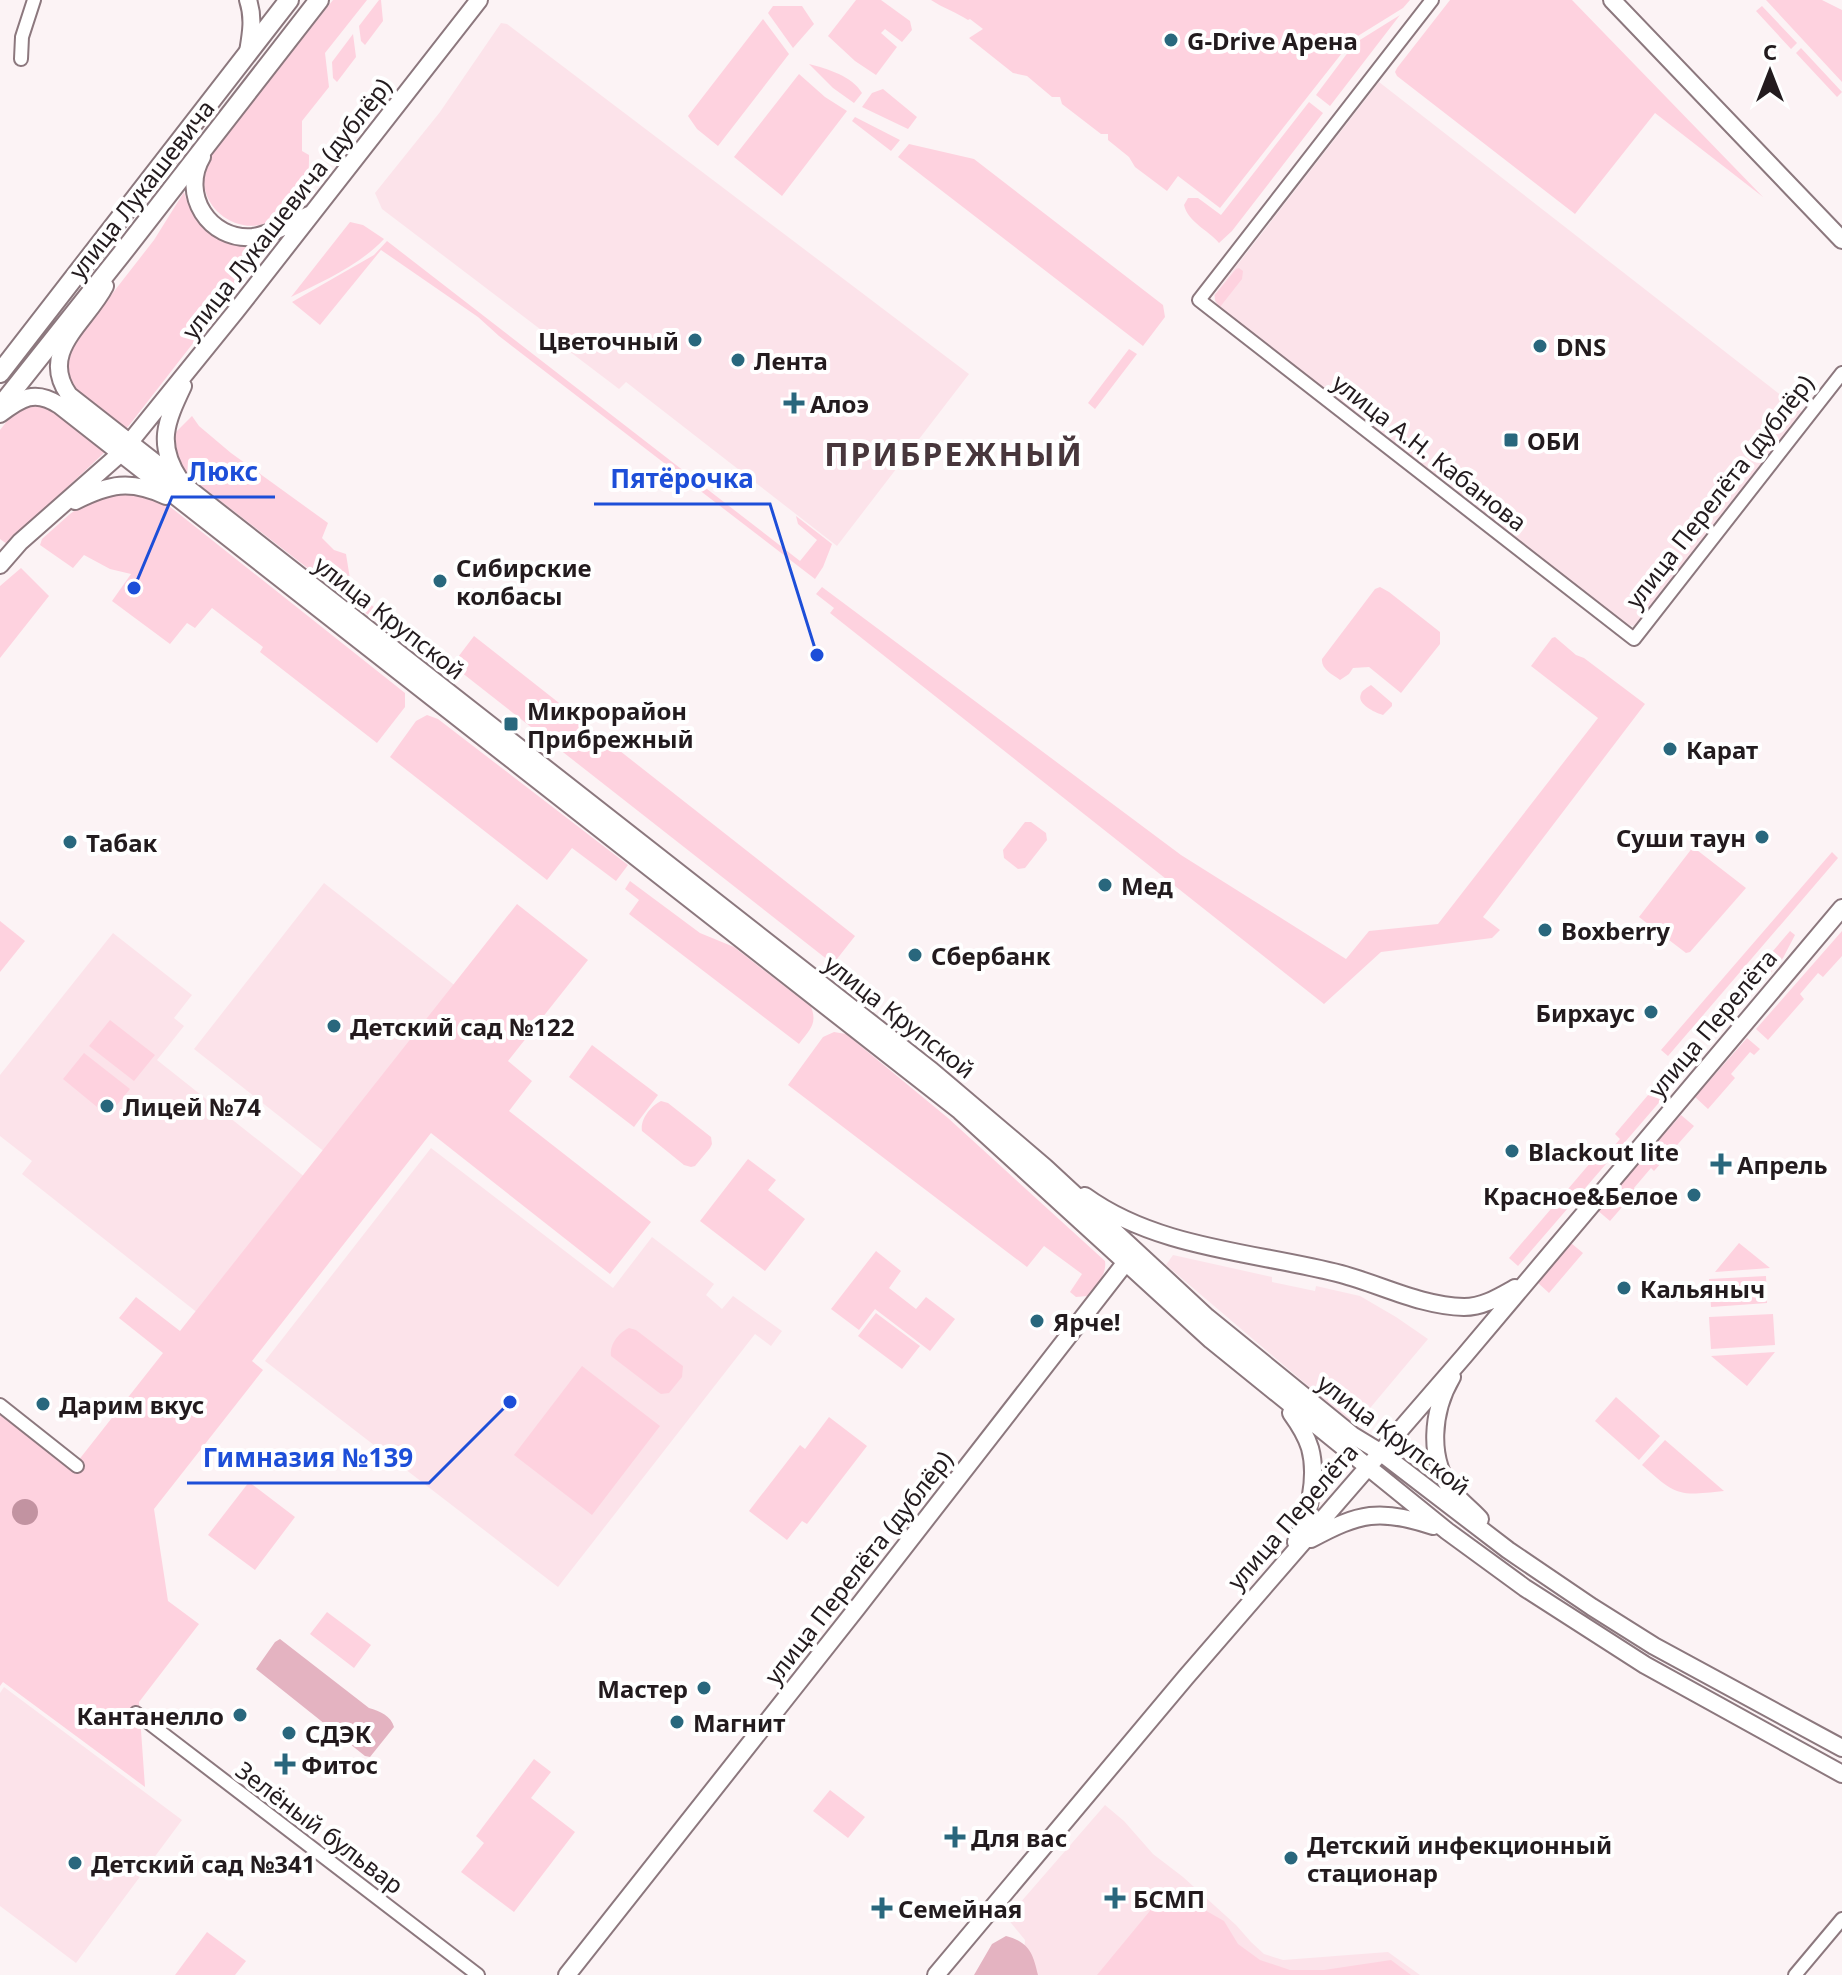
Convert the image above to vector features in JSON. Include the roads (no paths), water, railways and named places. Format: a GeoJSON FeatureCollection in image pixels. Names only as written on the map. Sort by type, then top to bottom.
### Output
{"type":"FeatureCollection","features":[{"type":"Feature","properties":{"kind":"main road"},"geometry":{"type":"LineString","coordinates":[[248,0],[252,27],[248,52]]}},
{"type":"Feature","properties":{"kind":"main road","name":"улица Лукашевича"},"geometry":{"type":"LineString","coordinates":[[0,373],[289,0]]}},
{"type":"Feature","properties":{"kind":"main road","name":"улица Лукашевича"},"geometry":{"type":"LineString","coordinates":[[0,407],[319,0]]}},
{"type":"Feature","properties":{"kind":"main road","name":"улица Лукашевича (дублёр)"},"geometry":{"type":"LineString","coordinates":[[0,565],[20,542],[125,448],[479,0]]}},
{"type":"Feature","properties":{"kind":"main road"},"geometry":{"type":"LineString","coordinates":[[1612,0],[1842,240]]}},
{"type":"Feature","properties":{"kind":"main road"},"geometry":{"type":"LineString","coordinates":[[215,133],[196,167],[193,184],[204,215],[216,227],[233,235],[252,237],[313,213]]}},
{"type":"Feature","properties":{"kind":"main road","name":"улица Крупской"},"geometry":{"type":"LineString","coordinates":[[120,256],[102,291],[63,346],[58,358],[61,384],[125,448],[190,506],[960,1111],[1211,1340],[1447,1531],[1525,1588],[1634,1658],[1842,1774]]}},
{"type":"Feature","properties":{"kind":"main road"},"geometry":{"type":"LineString","coordinates":[[186,488],[166,453],[165,437],[167,422],[194,363]]}},
{"type":"Feature","properties":{"kind":"main road","name":"улица Крупской"},"geometry":{"type":"LineString","coordinates":[[0,414],[28,397],[49,399],[186,488],[932,1071],[1045,1167],[1207,1317],[1352,1435],[1380,1452],[1508,1550],[1592,1607],[1654,1646],[1842,1748]]}},
{"type":"Feature","properties":{"kind":"main road"},"geometry":{"type":"LineString","coordinates":[[52,513],[94,492],[124,484],[155,491],[190,506]]}},
{"type":"Feature","properties":{"kind":"main road","name":"улица Перелёта"},"geometry":{"type":"LineString","coordinates":[[936,1975],[1842,908]]}},
{"type":"Feature","properties":{"kind":"main road"},"geometry":{"type":"LineString","coordinates":[[1045,1167],[1093,1202],[1157,1232],[1338,1273],[1419,1301],[1469,1307],[1498,1297],[1524,1283]]}},
{"type":"Feature","properties":{"kind":"main road","name":"улица Перелёта (дублёр)"},"geometry":{"type":"LineString","coordinates":[[567,1975],[1126,1262]]}},
{"type":"Feature","properties":{"kind":"main road"},"geometry":{"type":"LineString","coordinates":[[1465,1355],[1448,1383],[1439,1406],[1436,1453],[1443,1476],[1454,1493],[1508,1550]]}},
{"type":"Feature","properties":{"kind":"main road"},"geometry":{"type":"LineString","coordinates":[[1280,1397],[1303,1431],[1313,1465],[1307,1511],[1290,1555]]}},
{"type":"Feature","properties":{"kind":"main road"},"geometry":{"type":"LineString","coordinates":[[1290,1555],[1331,1528],[1376,1514],[1404,1516],[1447,1531]]}},
{"type":"Feature","properties":{"kind":"street"},"geometry":{"type":"LineString","coordinates":[[21,59],[22,37],[34,0]]}},
{"type":"Feature","properties":{"kind":"street","name":"улица А.Н. Кабанова"},"geometry":{"type":"LineString","coordinates":[[1432,0],[1199,300],[1634,639]]}},
{"type":"Feature","properties":{"kind":"street","name":"улица Перелёта (дублёр)"},"geometry":{"type":"LineString","coordinates":[[1634,639],[1842,373]]}},
{"type":"Feature","properties":{"kind":"street"},"geometry":{"type":"LineString","coordinates":[[0,1405],[77,1466]]}},
{"type":"Feature","properties":{"kind":"street","name":"Зелёный бульвар"},"geometry":{"type":"LineString","coordinates":[[136,1713],[478,1975]]}},
{"type":"Feature","properties":{"kind":"street"},"geometry":{"type":"LineString","coordinates":[[1795,1975],[1842,1919]]}},
{"type":"Feature","properties":{"kind":"place","name":"G-Drive Арена"},"geometry":{"type":"Point","coordinates":[1171,40]}},
{"type":"Feature","properties":{"kind":"place","name":"Цветочный"},"geometry":{"type":"Point","coordinates":[695,340]}},
{"type":"Feature","properties":{"kind":"place","name":"DNS"},"geometry":{"type":"Point","coordinates":[1540,346]}},
{"type":"Feature","properties":{"kind":"place","name":"Лента"},"geometry":{"type":"Point","coordinates":[738,360]}},
{"type":"Feature","properties":{"kind":"place","name":"Алоэ"},"geometry":{"type":"Point","coordinates":[794,403]}},
{"type":"Feature","properties":{"kind":"place","name":"ОБИ"},"geometry":{"type":"Point","coordinates":[1511,440]}},
{"type":"Feature","properties":{"kind":"place","name":"Сибирские колбасы"},"geometry":{"type":"Point","coordinates":[440,581]}},
{"type":"Feature","properties":{"kind":"place","name":"Люкс"},"geometry":{"type":"Point","coordinates":[134,588]}},
{"type":"Feature","properties":{"kind":"place","name":"Пятёрочка"},"geometry":{"type":"Point","coordinates":[817,655]}},
{"type":"Feature","properties":{"kind":"place","name":"Микрорайон Прибрежный"},"geometry":{"type":"Point","coordinates":[511,724]}},
{"type":"Feature","properties":{"kind":"place","name":"Карат"},"geometry":{"type":"Point","coordinates":[1670,749]}},
{"type":"Feature","properties":{"kind":"place","name":"Суши таун"},"geometry":{"type":"Point","coordinates":[1762,837]}},
{"type":"Feature","properties":{"kind":"place","name":"Табак"},"geometry":{"type":"Point","coordinates":[70,842]}},
{"type":"Feature","properties":{"kind":"place","name":"Мед"},"geometry":{"type":"Point","coordinates":[1105,885]}},
{"type":"Feature","properties":{"kind":"place","name":"Boxberry"},"geometry":{"type":"Point","coordinates":[1545,930]}},
{"type":"Feature","properties":{"kind":"place","name":"Сбербанк"},"geometry":{"type":"Point","coordinates":[915,955]}},
{"type":"Feature","properties":{"kind":"place","name":"Бирхаус"},"geometry":{"type":"Point","coordinates":[1651,1012]}},
{"type":"Feature","properties":{"kind":"place","name":"Детский сад №122"},"geometry":{"type":"Point","coordinates":[334,1026]}},
{"type":"Feature","properties":{"kind":"place","name":"Лицей №74"},"geometry":{"type":"Point","coordinates":[107,1106]}},
{"type":"Feature","properties":{"kind":"place","name":"Blackout lite"},"geometry":{"type":"Point","coordinates":[1512,1151]}},
{"type":"Feature","properties":{"kind":"place","name":"Апрель"},"geometry":{"type":"Point","coordinates":[1721,1164]}},
{"type":"Feature","properties":{"kind":"place","name":"Красное&Белое"},"geometry":{"type":"Point","coordinates":[1694,1195]}},
{"type":"Feature","properties":{"kind":"place","name":"Кальяныч"},"geometry":{"type":"Point","coordinates":[1624,1288]}},
{"type":"Feature","properties":{"kind":"place","name":"Ярче!"},"geometry":{"type":"Point","coordinates":[1037,1321]}},
{"type":"Feature","properties":{"kind":"place","name":"Гимназия №139"},"geometry":{"type":"Point","coordinates":[510,1402]}},
{"type":"Feature","properties":{"kind":"place","name":"Дарим вкус"},"geometry":{"type":"Point","coordinates":[43,1404]}},
{"type":"Feature","properties":{"kind":"place","name":"Мастер"},"geometry":{"type":"Point","coordinates":[704,1688]}},
{"type":"Feature","properties":{"kind":"place","name":"Кантанелло"},"geometry":{"type":"Point","coordinates":[240,1715]}},
{"type":"Feature","properties":{"kind":"place","name":"Магнит"},"geometry":{"type":"Point","coordinates":[677,1722]}},
{"type":"Feature","properties":{"kind":"place","name":"СДЭК"},"geometry":{"type":"Point","coordinates":[289,1733]}},
{"type":"Feature","properties":{"kind":"place","name":"Фитос"},"geometry":{"type":"Point","coordinates":[285,1764]}},
{"type":"Feature","properties":{"kind":"place","name":"Для вас"},"geometry":{"type":"Point","coordinates":[955,1837]}},
{"type":"Feature","properties":{"kind":"place","name":"Детский инфекционный стационар"},"geometry":{"type":"Point","coordinates":[1291,1858]}},
{"type":"Feature","properties":{"kind":"place","name":"Детский сад №341"},"geometry":{"type":"Point","coordinates":[75,1863]}},
{"type":"Feature","properties":{"kind":"place","name":"БСМП"},"geometry":{"type":"Point","coordinates":[1115,1898]}},
{"type":"Feature","properties":{"kind":"place","name":"Семейная"},"geometry":{"type":"Point","coordinates":[882,1908]}},
{"type":"Feature","properties":{"kind":"district","name":"ПРИБРЕЖНЫЙ"},"geometry":{"type":"Point","coordinates":[954,453]}}]}
